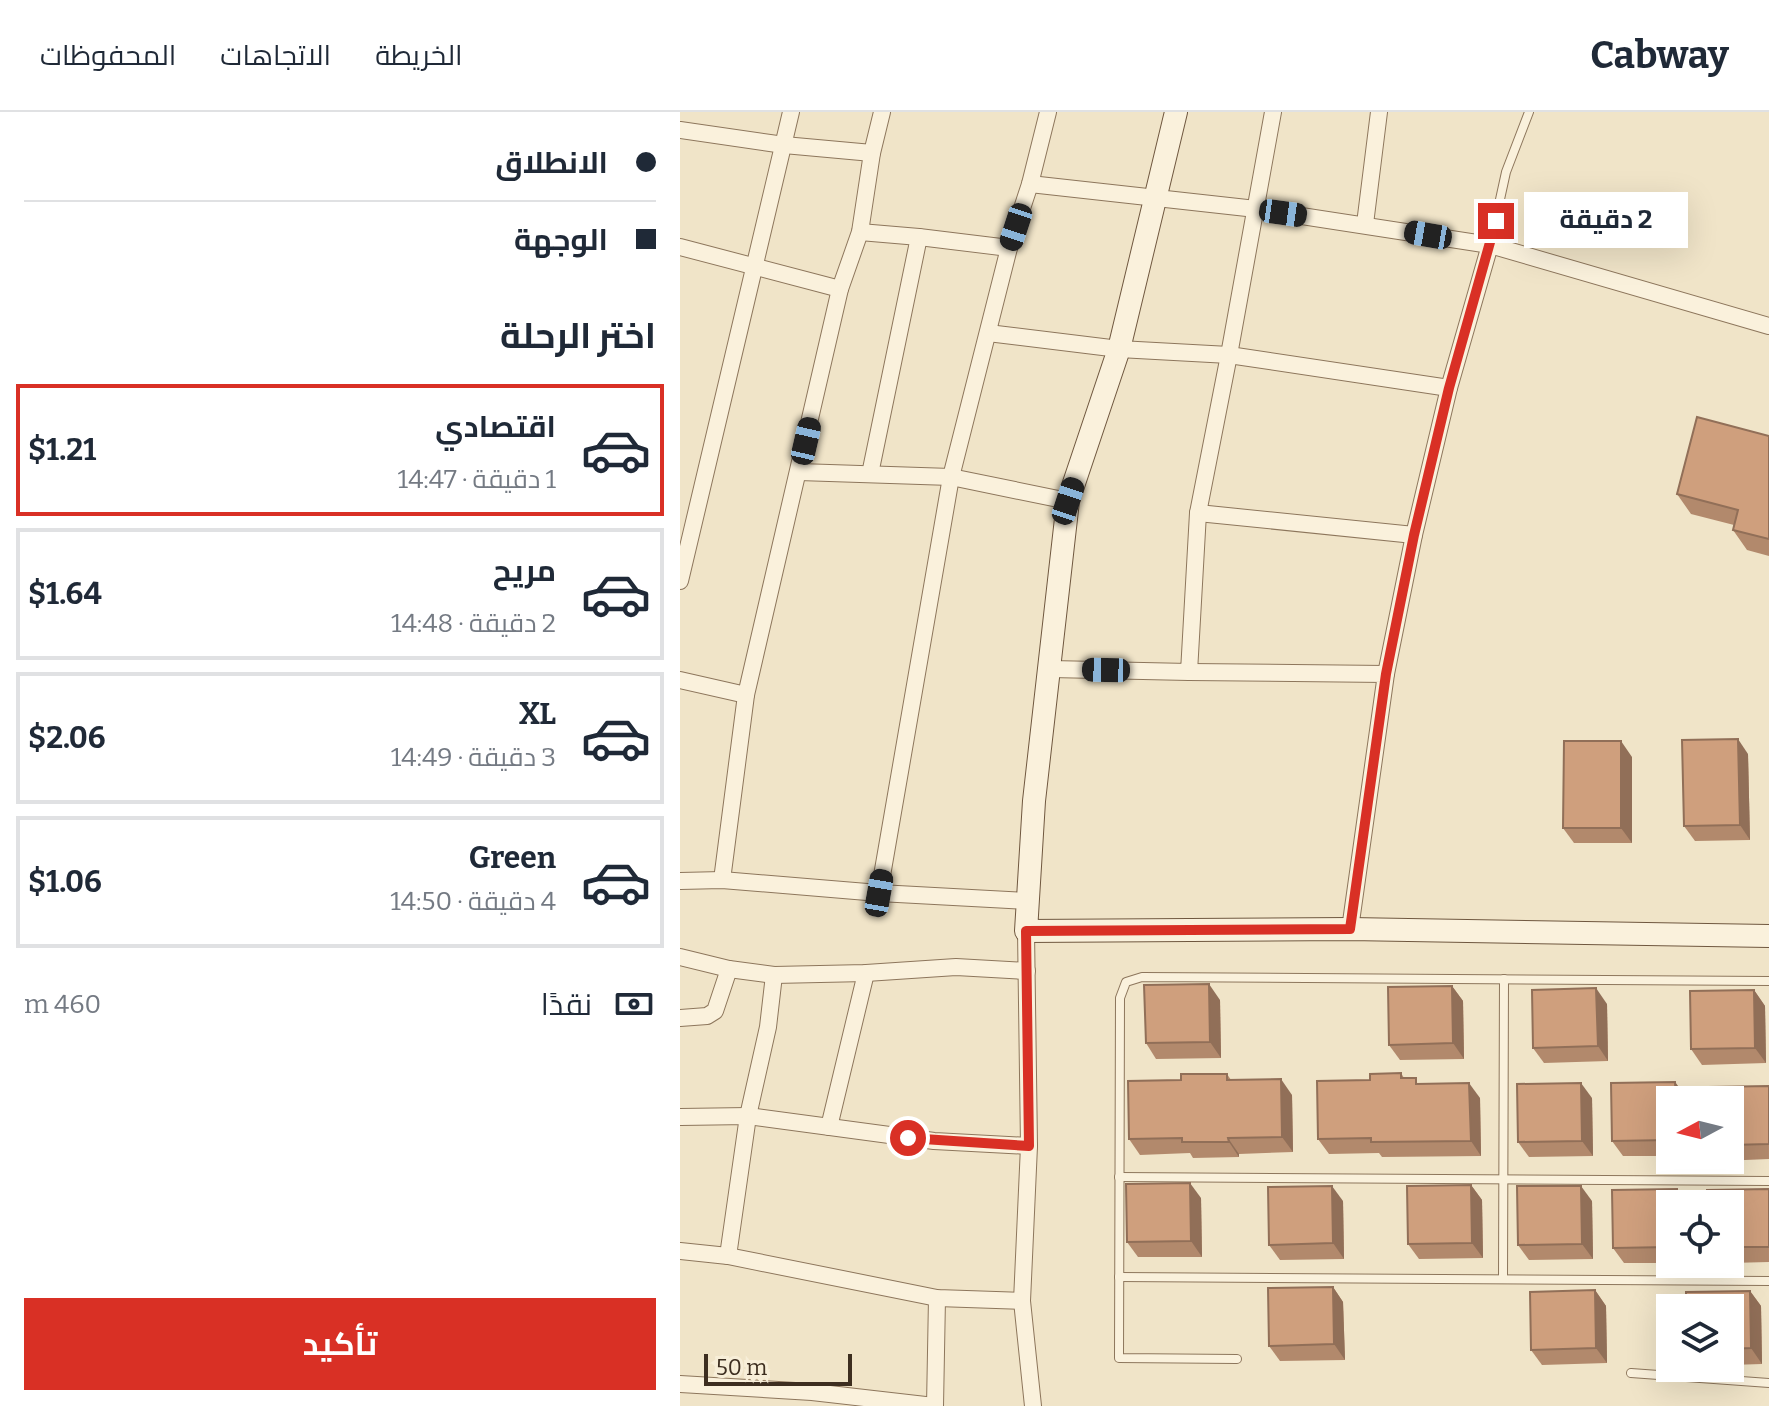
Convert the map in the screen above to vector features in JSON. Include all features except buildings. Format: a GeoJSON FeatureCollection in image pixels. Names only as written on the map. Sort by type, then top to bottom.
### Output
{"type":"FeatureCollection","features":[{"type":"Feature","properties":{"kind":"street"},"geometry":{"type":"LineString","coordinates":[[680,581],[683,546],[791,112]]}},
{"type":"Feature","properties":{"kind":"street"},"geometry":{"type":"LineString","coordinates":[[722,880],[746,695],[840,289],[860,232],[872,153],[882,112]]}},
{"type":"Feature","properties":{"kind":"street"},"geometry":{"type":"LineString","coordinates":[[879,893],[951,477],[1009,248],[1030,184],[1045,112]]}},
{"type":"Feature","properties":{"kind":"street"},"geometry":{"type":"LineString","coordinates":[[1033,1406],[1022,1301],[1029,1146],[1026,931],[1034,801],[1068,501],[1119,349],[1176,112]]}},
{"type":"Feature","properties":{"kind":"street"},"geometry":{"type":"LineString","coordinates":[[1189,672],[1198,513],[1273,112]]}},
{"type":"Feature","properties":{"kind":"street"},"geometry":{"type":"LineString","coordinates":[[1365,224],[1379,112]]}},
{"type":"Feature","properties":{"kind":"street"},"geometry":{"type":"LineString","coordinates":[[680,130],[784,145],[872,153]]}},
{"type":"Feature","properties":{"kind":"street"},"geometry":{"type":"LineString","coordinates":[[1030,184],[1256,209],[1490,245],[1769,326]]}},
{"type":"Feature","properties":{"kind":"street"},"geometry":{"type":"LineString","coordinates":[[860,232],[1009,248]]}},
{"type":"Feature","properties":{"kind":"street"},"geometry":{"type":"LineString","coordinates":[[870,474],[919,237]]}},
{"type":"Feature","properties":{"kind":"street"},"geometry":{"type":"LineString","coordinates":[[1350,929],[1386,674],[1414,535],[1449,388],[1490,245]]}},
{"type":"Feature","properties":{"kind":"street"},"geometry":{"type":"LineString","coordinates":[[680,247],[840,289]]}},
{"type":"Feature","properties":{"kind":"street"},"geometry":{"type":"LineString","coordinates":[[988,333],[1119,349],[1229,355],[1449,388]]}},
{"type":"Feature","properties":{"kind":"street"},"geometry":{"type":"LineString","coordinates":[[799,472],[951,477],[1068,501]]}},
{"type":"Feature","properties":{"kind":"street"},"geometry":{"type":"LineString","coordinates":[[1198,513],[1414,535]]}},
{"type":"Feature","properties":{"kind":"street"},"geometry":{"type":"LineString","coordinates":[[1051,669],[1386,674]]}},
{"type":"Feature","properties":{"kind":"street"},"geometry":{"type":"LineString","coordinates":[[680,680],[746,695]]}},
{"type":"Feature","properties":{"kind":"street"},"geometry":{"type":"LineString","coordinates":[[680,881],[722,880],[1027,901]]}},
{"type":"Feature","properties":{"kind":"street"},"geometry":{"type":"LineString","coordinates":[[1026,931],[1350,929],[1769,936]]}},
{"type":"Feature","properties":{"kind":"street"},"geometry":{"type":"LineString","coordinates":[[680,957],[729,969],[774,975],[956,967],[1027,971]]}},
{"type":"Feature","properties":{"kind":"street"},"geometry":{"type":"LineString","coordinates":[[680,1018],[707,1016],[715,1011],[729,969]]}},
{"type":"Feature","properties":{"kind":"street"},"geometry":{"type":"LineString","coordinates":[[829,1127],[866,973]]}},
{"type":"Feature","properties":{"kind":"street"},"geometry":{"type":"LineString","coordinates":[[728,1256],[748,1116],[768,1027],[774,975]]}},
{"type":"Feature","properties":{"kind":"street"},"geometry":{"type":"LineString","coordinates":[[680,1117],[748,1116],[934,1141],[1029,1146]]}},
{"type":"Feature","properties":{"kind":"street"},"geometry":{"type":"LineString","coordinates":[[680,1251],[728,1256],[937,1298],[1022,1301]]}},
{"type":"Feature","properties":{"kind":"street"},"geometry":{"type":"LineString","coordinates":[[680,1384],[812,1392],[934,1406],[937,1298]]}},
{"type":"Feature","properties":{"kind":"lane"},"geometry":{"type":"LineString","coordinates":[[1490,245],[1506,172],[1529,112]]}},
{"type":"Feature","properties":{"kind":"lane"},"geometry":{"type":"LineString","coordinates":[[1237,1359],[1119,1358],[1120,998],[1126,982],[1142,977],[1769,981]]}},
{"type":"Feature","properties":{"kind":"lane"},"geometry":{"type":"LineString","coordinates":[[1503,1279],[1504,979]]}},
{"type":"Feature","properties":{"kind":"lane"},"geometry":{"type":"LineString","coordinates":[[1119,1177],[1769,1181]]}},
{"type":"Feature","properties":{"kind":"lane"},"geometry":{"type":"LineString","coordinates":[[1119,1277],[1769,1281]]}},
{"type":"Feature","properties":{"kind":"lane"},"geometry":{"type":"LineString","coordinates":[[1631,1373],[1769,1383]]}},
{"type":"Feature","properties":{"kind":"route"},"geometry":{"type":"LineString","coordinates":[[908,1138],[1029,1146],[1026,931],[1350,929],[1386,674],[1414,535],[1449,388],[1496,221]]}}]}
